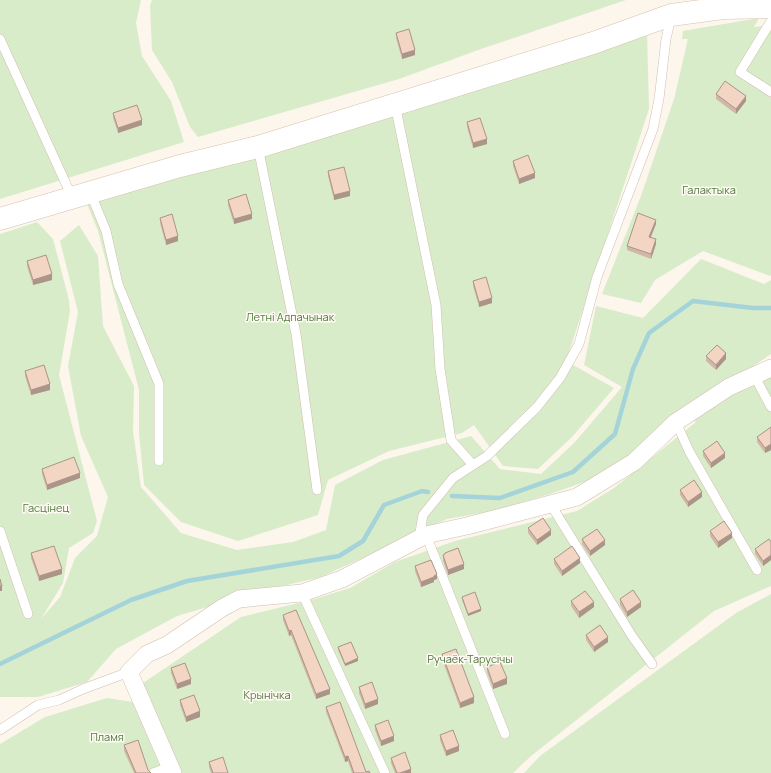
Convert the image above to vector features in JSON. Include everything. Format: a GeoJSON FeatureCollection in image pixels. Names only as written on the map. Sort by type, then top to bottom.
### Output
{"type":"FeatureCollection","features":[{"type":"Feature","properties":{"kind":"street"},"geometry":{"type":"LineString","coordinates":[[0,219],[180,166],[258,147],[593,43],[673,8],[771,7]]}},
{"type":"Feature","properties":{"kind":"street"},"geometry":{"type":"LineString","coordinates":[[171,770],[129,672],[146,654],[167,645],[222,608],[239,599],[264,595],[302,593],[342,579],[422,536],[551,505],[577,497],[610,479],[634,462],[676,422],[730,388],[771,368]]}},
{"type":"Feature","properties":{"kind":"lane"},"geometry":{"type":"LineString","coordinates":[[505,734],[422,536],[424,515],[453,478],[487,456],[537,407],[560,378],[579,344],[597,277],[653,129],[659,99],[666,39],[673,8]]}},
{"type":"Feature","properties":{"kind":"lane"},"geometry":{"type":"LineString","coordinates":[[771,21],[740,72],[771,92]]}},
{"type":"Feature","properties":{"kind":"lane"},"geometry":{"type":"LineString","coordinates":[[0,39],[81,194],[106,231],[118,284],[159,384],[159,461]]}},
{"type":"Feature","properties":{"kind":"lane"},"geometry":{"type":"LineString","coordinates":[[395,104],[436,305],[440,369],[451,440],[473,465]]}},
{"type":"Feature","properties":{"kind":"lane"},"geometry":{"type":"LineString","coordinates":[[258,147],[296,334],[317,490]]}},
{"type":"Feature","properties":{"kind":"lane"},"geometry":{"type":"LineString","coordinates":[[754,376],[771,407]]}},
{"type":"Feature","properties":{"kind":"lane"},"geometry":{"type":"LineString","coordinates":[[676,422],[689,451],[757,570]]}},
{"type":"Feature","properties":{"kind":"lane"},"geometry":{"type":"LineString","coordinates":[[551,505],[632,636],[652,664]]}},
{"type":"Feature","properties":{"kind":"lane"},"geometry":{"type":"LineString","coordinates":[[0,531],[28,614]]}},
{"type":"Feature","properties":{"kind":"lane"},"geometry":{"type":"LineString","coordinates":[[302,593],[385,773]]}},
{"type":"Feature","properties":{"kind":"lane"},"geometry":{"type":"LineString","coordinates":[[0,730],[38,705],[59,700],[83,689],[129,672]]}},
{"type":"Feature","properties":{"kind":"lane"},"geometry":{"type":"LineString","coordinates":[[153,773],[171,770]]}},
{"type":"Feature","properties":{"kind":"green space"},"geometry":{"type":"Polygon","coordinates":[[[0,0],[141,0],[136,23],[142,56],[171,101],[184,142],[0,199],[0,0]]]}},
{"type":"Feature","properties":{"kind":"green space"},"geometry":{"type":"Polygon","coordinates":[[[152,0],[626,0],[481,49],[399,79],[198,137],[190,127],[172,82],[152,50],[150,6],[152,0]]]}},
{"type":"Feature","properties":{"kind":"green space","name":"Галактыка"},"geometry":{"type":"Polygon","coordinates":[[[759,18],[754,27],[771,25],[771,275],[770,276],[703,251],[655,280],[641,303],[602,294],[641,196],[674,99],[688,39],[682,39],[683,31],[759,18]]]}},
{"type":"Feature","properties":{"kind":"green space","name":"Летні Адпачынак"},"geometry":{"type":"Polygon","coordinates":[[[647,32],[649,109],[566,361],[614,388],[572,437],[538,469],[503,466],[474,425],[462,433],[389,451],[328,480],[318,515],[238,541],[181,522],[144,485],[139,433],[139,390],[98,231],[87,204],[647,32]]]}},
{"type":"Feature","properties":{"kind":"green space"},"geometry":{"type":"Polygon","coordinates":[[[37,222],[53,239],[69,300],[70,311],[59,375],[97,521],[93,533],[69,548],[63,583],[41,619],[60,597],[75,558],[97,536],[108,497],[81,436],[68,366],[78,312],[60,241],[79,225],[98,256],[103,326],[134,386],[133,431],[141,487],[181,533],[237,550],[293,542],[326,530],[335,485],[383,460],[471,436],[500,469],[541,474],[575,442],[622,387],[584,365],[596,306],[643,318],[701,259],[764,284],[771,280],[771,354],[732,381],[771,374],[771,586],[714,611],[531,756],[513,773],[181,773],[143,683],[241,617],[311,600],[350,588],[395,562],[455,541],[577,511],[614,488],[696,422],[683,411],[627,460],[593,479],[493,511],[447,519],[321,577],[265,590],[177,616],[116,649],[87,682],[38,697],[0,697],[0,234],[37,222]]]}},
{"type":"Feature","properties":{"kind":"green space"},"geometry":{"type":"Polygon","coordinates":[[[771,594],[771,773],[524,773],[540,756],[736,613],[771,594]]]}},
{"type":"Feature","properties":{"kind":"green space","name":"Пламя"},"geometry":{"type":"Polygon","coordinates":[[[107,698],[133,702],[163,773],[0,773],[0,744],[45,717],[107,698]]]}},
{"type":"Feature","properties":{"kind":"building"},"geometry":{"type":"Polygon","coordinates":[[[409,29],[415,50],[402,54],[396,33],[409,29]]]}},
{"type":"Feature","properties":{"kind":"building"},"geometry":{"type":"Polygon","coordinates":[[[725,81],[746,96],[736,109],[716,94],[725,81]]]}},
{"type":"Feature","properties":{"kind":"building"},"geometry":{"type":"Polygon","coordinates":[[[137,105],[142,120],[118,128],[113,113],[137,105]]]}},
{"type":"Feature","properties":{"kind":"building"},"geometry":{"type":"Polygon","coordinates":[[[480,118],[487,139],[473,143],[467,122],[480,118]]]}},
{"type":"Feature","properties":{"kind":"building"},"geometry":{"type":"Polygon","coordinates":[[[528,155],[535,173],[519,179],[513,161],[528,155]]]}},
{"type":"Feature","properties":{"kind":"building"},"geometry":{"type":"Polygon","coordinates":[[[344,167],[350,191],[334,195],[328,171],[344,167]]]}},
{"type":"Feature","properties":{"kind":"building"},"geometry":{"type":"Polygon","coordinates":[[[246,194],[252,214],[234,219],[228,200],[246,194]]]}},
{"type":"Feature","properties":{"kind":"building"},"geometry":{"type":"Polygon","coordinates":[[[638,213],[656,220],[649,237],[656,239],[651,254],[627,246],[638,213]]]}},
{"type":"Feature","properties":{"kind":"building"},"geometry":{"type":"Polygon","coordinates":[[[172,214],[178,236],[166,240],[160,218],[172,214]]]}},
{"type":"Feature","properties":{"kind":"building"},"geometry":{"type":"Polygon","coordinates":[[[46,255],[52,274],[33,280],[27,261],[46,255]]]}},
{"type":"Feature","properties":{"kind":"building"},"geometry":{"type":"Polygon","coordinates":[[[486,277],[492,298],[479,302],[473,281],[486,277]]]}},
{"type":"Feature","properties":{"kind":"building"},"geometry":{"type":"Polygon","coordinates":[[[717,345],[726,353],[716,365],[706,356],[717,345]]]}},
{"type":"Feature","properties":{"kind":"building"},"geometry":{"type":"Polygon","coordinates":[[[44,365],[50,384],[31,390],[25,371],[44,365]]]}},
{"type":"Feature","properties":{"kind":"building"},"geometry":{"type":"Polygon","coordinates":[[[771,427],[771,444],[765,448],[757,437],[771,427]]]}},
{"type":"Feature","properties":{"kind":"building"},"geometry":{"type":"Polygon","coordinates":[[[717,441],[725,453],[711,463],[703,451],[717,441]]]}},
{"type":"Feature","properties":{"kind":"building"},"geometry":{"type":"Polygon","coordinates":[[[74,457],[80,473],[47,485],[42,469],[74,457]]]}},
{"type":"Feature","properties":{"kind":"building"},"geometry":{"type":"Polygon","coordinates":[[[694,480],[702,492],[688,502],[680,490],[694,480]]]}},
{"type":"Feature","properties":{"kind":"building"},"geometry":{"type":"Polygon","coordinates":[[[543,518],[551,530],[537,540],[528,528],[543,518]]]}},
{"type":"Feature","properties":{"kind":"building"},"geometry":{"type":"Polygon","coordinates":[[[724,521],[732,533],[718,542],[710,531],[724,521]]]}},
{"type":"Feature","properties":{"kind":"building"},"geometry":{"type":"Polygon","coordinates":[[[597,529],[605,540],[590,551],[582,539],[597,529]]]}},
{"type":"Feature","properties":{"kind":"building"},"geometry":{"type":"Polygon","coordinates":[[[769,539],[771,542],[771,555],[763,561],[755,549],[769,539]]]}},
{"type":"Feature","properties":{"kind":"building"},"geometry":{"type":"Polygon","coordinates":[[[54,546],[62,569],[39,576],[31,553],[54,546]]]}},
{"type":"Feature","properties":{"kind":"building"},"geometry":{"type":"Polygon","coordinates":[[[572,546],[580,558],[562,571],[554,559],[572,546]]]}},
{"type":"Feature","properties":{"kind":"building"},"geometry":{"type":"Polygon","coordinates":[[[458,548],[464,564],[448,570],[443,555],[458,548]]]}},
{"type":"Feature","properties":{"kind":"building"},"geometry":{"type":"Polygon","coordinates":[[[431,560],[437,574],[434,577],[421,582],[415,566],[431,560]]]}},
{"type":"Feature","properties":{"kind":"building"},"geometry":{"type":"Polygon","coordinates":[[[633,590],[641,602],[627,612],[620,599],[633,590]]]}},
{"type":"Feature","properties":{"kind":"building"},"geometry":{"type":"Polygon","coordinates":[[[585,591],[594,602],[579,612],[571,601],[585,591]]]}},
{"type":"Feature","properties":{"kind":"building"},"geometry":{"type":"Polygon","coordinates":[[[475,592],[481,609],[468,614],[462,597],[475,592]]]}},
{"type":"Feature","properties":{"kind":"building"},"geometry":{"type":"Polygon","coordinates":[[[296,610],[330,689],[316,694],[291,630],[289,631],[283,615],[296,610]]]}},
{"type":"Feature","properties":{"kind":"building"},"geometry":{"type":"Polygon","coordinates":[[[600,625],[608,637],[594,647],[586,635],[600,625]]]}},
{"type":"Feature","properties":{"kind":"building"},"geometry":{"type":"Polygon","coordinates":[[[351,642],[358,658],[345,664],[338,647],[351,642]]]}},
{"type":"Feature","properties":{"kind":"building"},"geometry":{"type":"Polygon","coordinates":[[[456,649],[474,697],[460,703],[442,654],[456,649]]]}},
{"type":"Feature","properties":{"kind":"building"},"geometry":{"type":"Polygon","coordinates":[[[500,662],[507,678],[493,684],[487,667],[500,662]]]}},
{"type":"Feature","properties":{"kind":"building"},"geometry":{"type":"Polygon","coordinates":[[[185,663],[191,679],[177,684],[171,668],[185,663]]]}},
{"type":"Feature","properties":{"kind":"building"},"geometry":{"type":"Polygon","coordinates":[[[372,682],[378,699],[365,704],[359,687],[372,682]]]}},
{"type":"Feature","properties":{"kind":"building"},"geometry":{"type":"Polygon","coordinates":[[[194,695],[200,711],[186,717],[180,700],[194,695]]]}},
{"type":"Feature","properties":{"kind":"building"},"geometry":{"type":"Polygon","coordinates":[[[340,702],[366,772],[369,771],[370,773],[354,773],[348,756],[345,757],[326,707],[340,702]]]}},
{"type":"Feature","properties":{"kind":"building"},"geometry":{"type":"Polygon","coordinates":[[[388,720],[394,736],[381,741],[375,725],[388,720]]]}},
{"type":"Feature","properties":{"kind":"building"},"geometry":{"type":"Polygon","coordinates":[[[453,730],[459,746],[446,751],[440,735],[453,730]]]}},
{"type":"Feature","properties":{"kind":"building"},"geometry":{"type":"Polygon","coordinates":[[[138,740],[148,770],[151,773],[136,773],[124,745],[138,740]]]}},
{"type":"Feature","properties":{"kind":"building"},"geometry":{"type":"Polygon","coordinates":[[[405,752],[411,769],[397,773],[391,758],[405,752]]]}},
{"type":"Feature","properties":{"kind":"building"},"geometry":{"type":"Polygon","coordinates":[[[223,757],[228,773],[213,773],[209,762],[223,757]]]}},
{"type":"Feature","properties":{"kind":"waterway"},"geometry":{"type":"LineString","coordinates":[[452,496],[500,498],[573,472],[615,434],[633,369],[649,333],[693,301],[753,308],[771,308]]}},
{"type":"Feature","properties":{"kind":"waterway"},"geometry":{"type":"LineString","coordinates":[[0,664],[131,600],[187,581],[339,556],[363,541],[384,505],[422,491],[428,492]]}},
{"type":"Feature","properties":{"kind":"park label","name":"Гасцінец"},"geometry":{"type":"Point","coordinates":[46,507]}},
{"type":"Feature","properties":{"kind":"park label","name":"Ручаёк-Тарусічы"},"geometry":{"type":"Point","coordinates":[470,658]}},
{"type":"Feature","properties":{"kind":"park label","name":"Крынічка"},"geometry":{"type":"Point","coordinates":[267,694]}}]}
